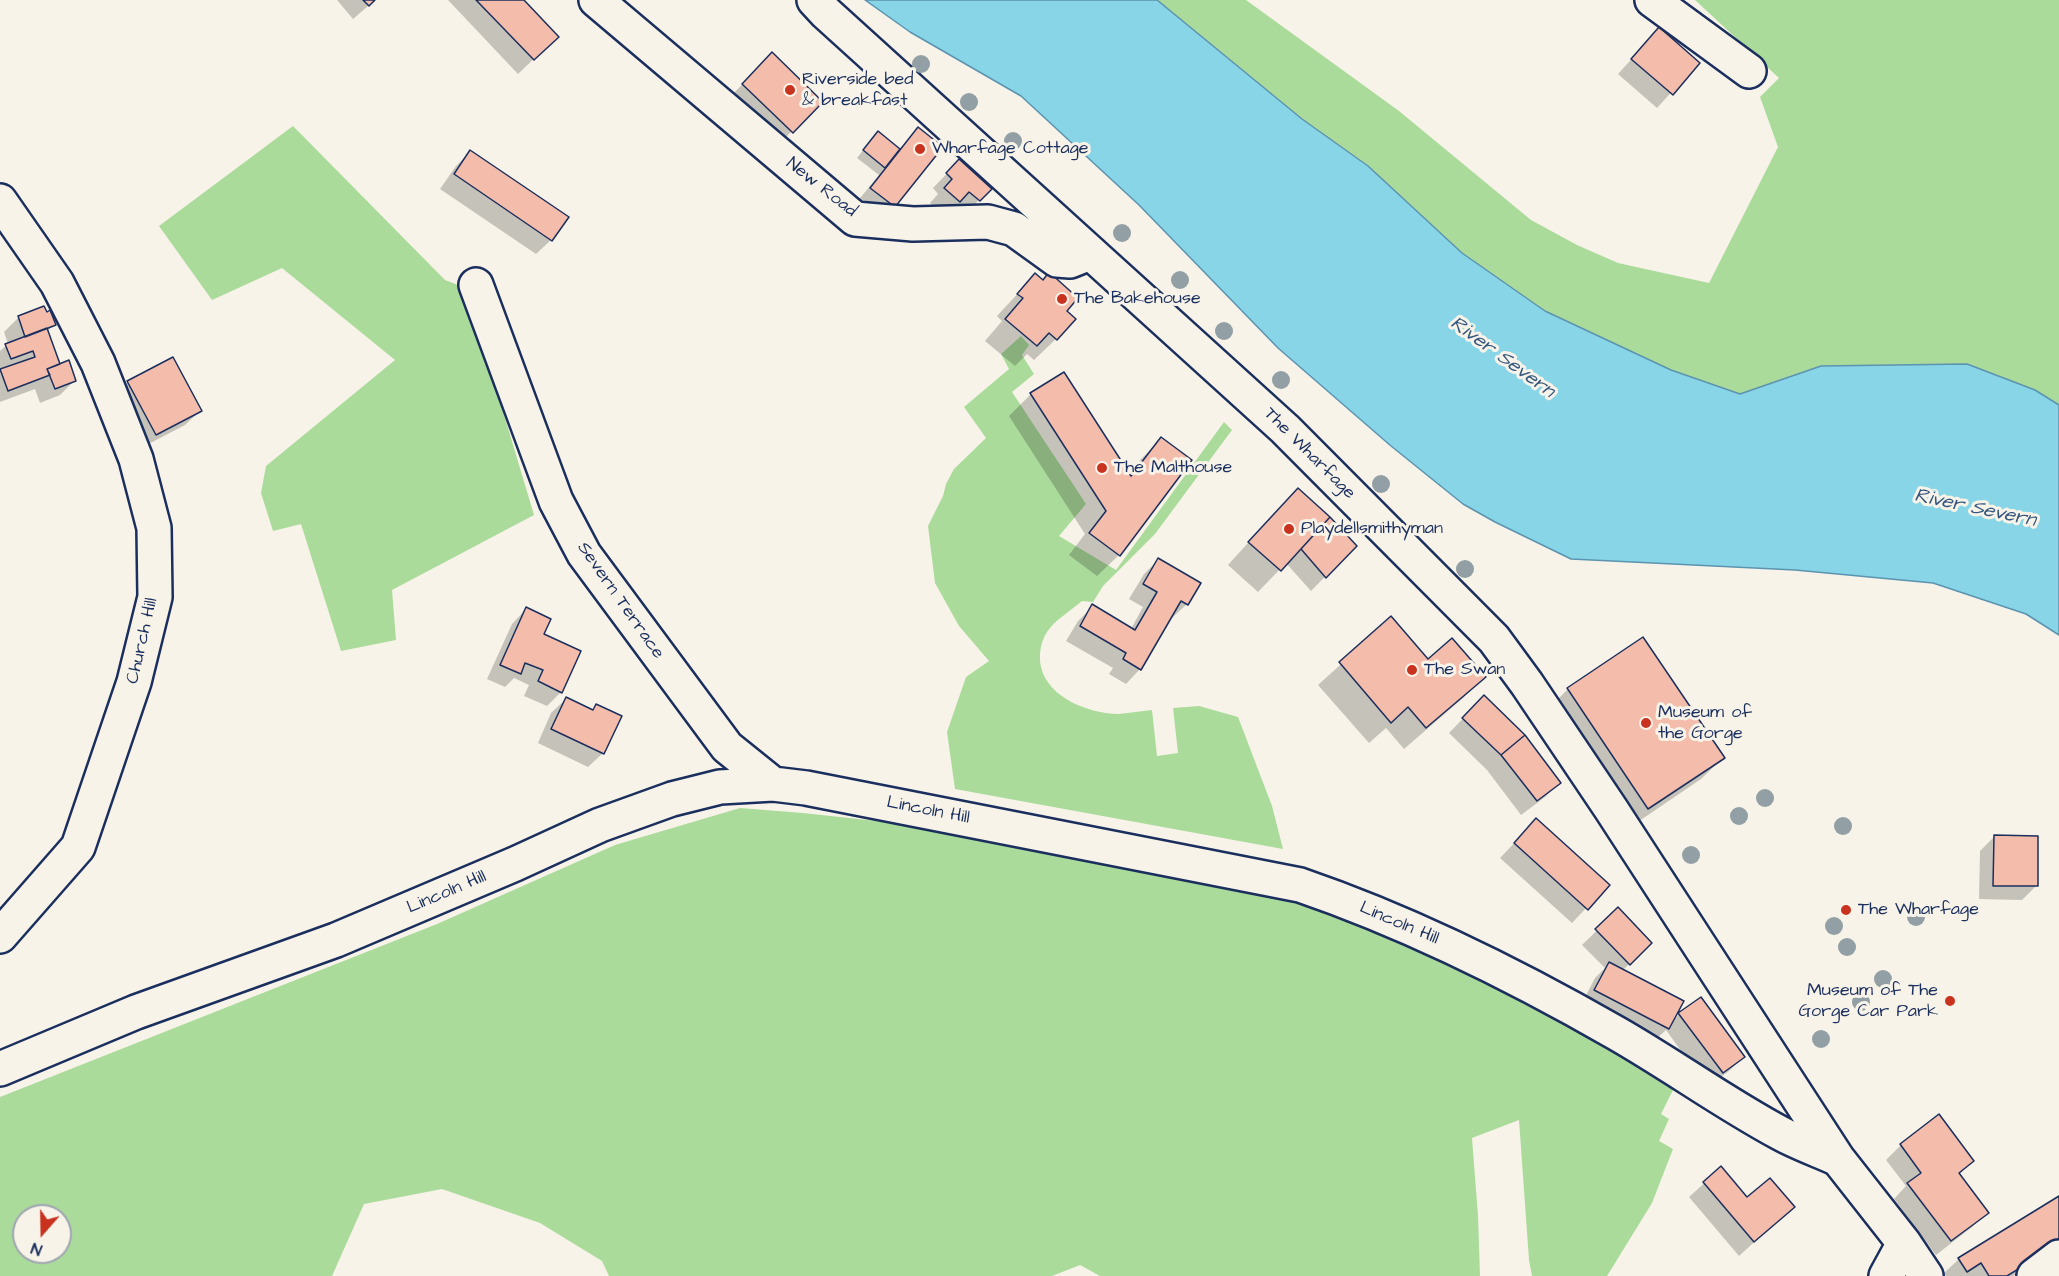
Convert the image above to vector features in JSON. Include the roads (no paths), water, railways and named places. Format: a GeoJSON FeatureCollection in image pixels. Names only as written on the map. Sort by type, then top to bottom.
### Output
{"type":"FeatureCollection","features":[{"type":"Feature","properties":{"kind":"street","name":"New Road"},"geometry":{"type":"LineString","coordinates":[[596,0],[855,219],[913,224],[988,222],[1014,229],[1057,260],[1070,261],[1090,253]]}},
{"type":"Feature","properties":{"kind":"street","name":"The Wharfage"},"geometry":{"type":"LineString","coordinates":[[814,0],[1285,429],[1494,639],[1611,809],[1838,1159],[1904,1243],[1926,1276]]}},
{"type":"Feature","properties":{"kind":"street"},"geometry":{"type":"LineString","coordinates":[[1652,0],[1749,71]]}},
{"type":"Feature","properties":{"kind":"street","name":"Church Hill"},"geometry":{"type":"LineString","coordinates":[[0,201],[57,283],[98,363],[132,448],[154,528],[155,597],[134,682],[78,847],[0,936]]}},
{"type":"Feature","properties":{"kind":"street","name":"Severn Terrace"},"geometry":{"type":"LineString","coordinates":[[477,285],[556,501],[584,554],[727,747],[773,784]]}},
{"type":"Feature","properties":{"kind":"street","name":"Lincoln Hill"},"geometry":{"type":"LineString","coordinates":[[0,1069],[136,1012],[336,940],[515,864],[600,825],[672,799],[720,787],[773,784],[839,794],[1117,848],[1300,885],[1323,893],[1375,912],[1454,947],[1614,1032],[1780,1133],[1838,1159]]}},
{"type":"Feature","properties":{"kind":"street"},"geometry":{"type":"LineString","coordinates":[[1886,1276],[1904,1243]]}},
{"type":"Feature","properties":{"kind":"street"},"geometry":{"type":"LineString","coordinates":[[2034,1276],[2059,1257]]}},
{"type":"Feature","properties":{"kind":"water","name":"River Severn"},"geometry":{"type":"Polygon","coordinates":[[[865,0],[1157,0],[1302,119],[1368,166],[1462,253],[1545,311],[1671,370],[1740,394],[1821,366],[1967,364],[2035,390],[2059,405],[2059,635],[2026,614],[1933,583],[1795,570],[1571,559],[1495,522],[1463,504],[1391,446],[1278,348],[1139,205],[1021,96],[910,32],[865,0]]]}},
{"type":"Feature","properties":{"kind":"place","name":"Riverside bed & breakfast"},"geometry":{"type":"Point","coordinates":[790,90]}},
{"type":"Feature","properties":{"kind":"place","name":"Wharfage Cottage"},"geometry":{"type":"Point","coordinates":[920,149]}},
{"type":"Feature","properties":{"kind":"place","name":"The Bakehouse"},"geometry":{"type":"Point","coordinates":[1062,299]}},
{"type":"Feature","properties":{"kind":"place","name":"The Malthouse"},"geometry":{"type":"Point","coordinates":[1102,468]}},
{"type":"Feature","properties":{"kind":"place","name":"Playdellsmithyman"},"geometry":{"type":"Point","coordinates":[1289,529]}},
{"type":"Feature","properties":{"kind":"place","name":"The Swan"},"geometry":{"type":"Point","coordinates":[1412,670]}},
{"type":"Feature","properties":{"kind":"place","name":"Museum of the Gorge"},"geometry":{"type":"Point","coordinates":[1646,723]}},
{"type":"Feature","properties":{"kind":"place","name":"The Wharfage"},"geometry":{"type":"Point","coordinates":[1846,910]}},
{"type":"Feature","properties":{"kind":"place","name":"Museum of The Gorge Car Park"},"geometry":{"type":"Point","coordinates":[1950,1001]}}]}
